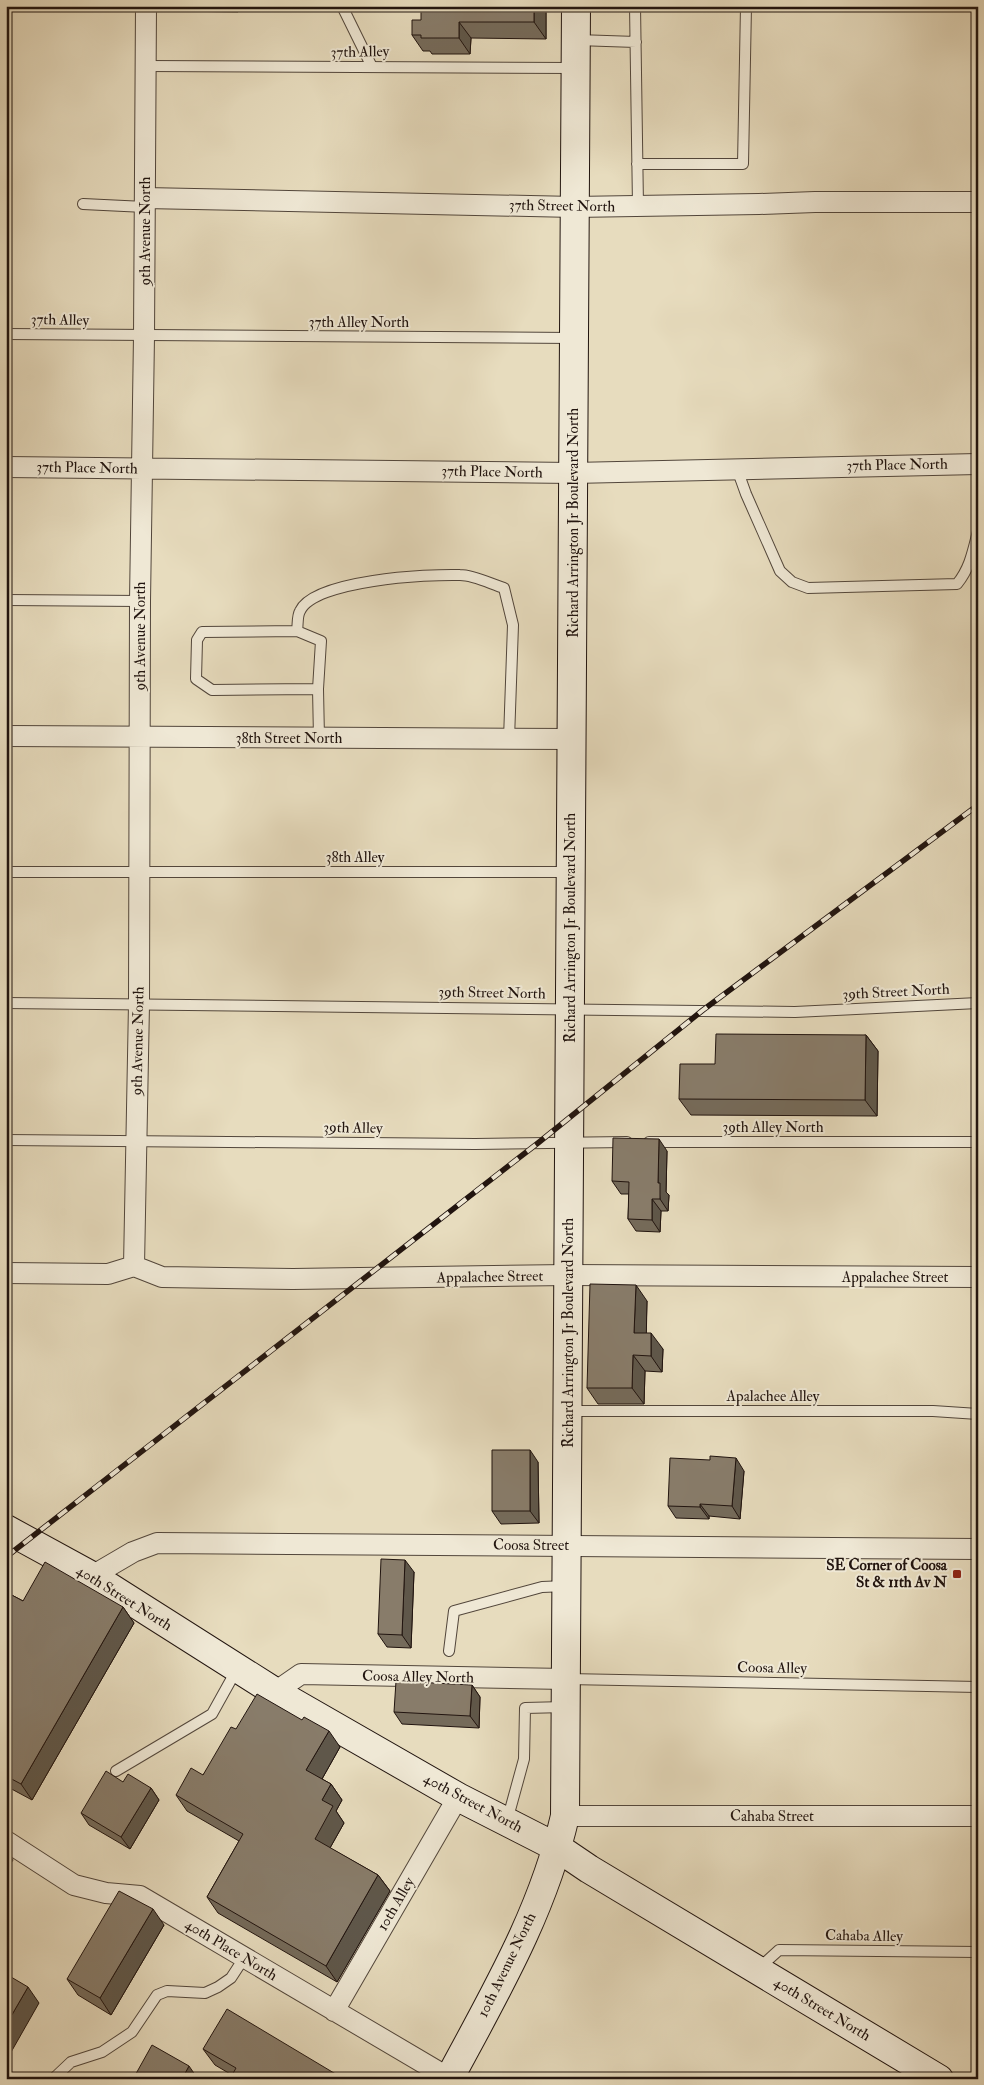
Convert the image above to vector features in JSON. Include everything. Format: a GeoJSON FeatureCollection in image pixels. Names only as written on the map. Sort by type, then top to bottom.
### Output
{"type":"FeatureCollection","features":[{"type":"Feature","properties":{"kind":"street","name":"9th Avenue North"},"geometry":{"type":"LineString","coordinates":[[134,1266],[139,1004],[138,872],[146,6]]}},
{"type":"Feature","properties":{"kind":"street","name":"Richard Arrington Jr Boulevard North"},"geometry":{"type":"LineString","coordinates":[[558,1848],[565,1816],[576,6]]}},
{"type":"Feature","properties":{"kind":"street","name":"37th Street North"},"geometry":{"type":"LineString","coordinates":[[145,202],[574,207],[815,202],[978,202]]}},
{"type":"Feature","properties":{"kind":"street","name":"37th Place North"},"geometry":{"type":"LineString","coordinates":[[6,467],[573,473],[978,464]]}},
{"type":"Feature","properties":{"kind":"street","name":"38th Street North"},"geometry":{"type":"LineString","coordinates":[[6,736],[571,739]]}},
{"type":"Feature","properties":{"kind":"street"},"geometry":{"type":"LineString","coordinates":[[6,1273],[108,1274],[134,1266]]}},
{"type":"Feature","properties":{"kind":"street","name":"Appalachee Street"},"geometry":{"type":"LineString","coordinates":[[134,1266],[162,1277],[302,1279],[568,1275],[978,1277]]}},
{"type":"Feature","properties":{"kind":"street","name":"40th Street North"},"geometry":{"type":"LineString","coordinates":[[6,1528],[92,1576],[275,1692],[458,1796],[558,1848],[939,2079]]}},
{"type":"Feature","properties":{"kind":"street","name":"Coosa Street"},"geometry":{"type":"LineString","coordinates":[[92,1576],[132,1552],[156,1543],[978,1549]]}},
{"type":"Feature","properties":{"kind":"street","name":"Coosa Alley North"},"geometry":{"type":"LineString","coordinates":[[275,1692],[301,1674],[566,1680]]}},
{"type":"Feature","properties":{"kind":"street","name":"10th Alley"},"geometry":{"type":"LineString","coordinates":[[334,2011],[458,1796]]}},
{"type":"Feature","properties":{"kind":"street","name":"Cahaba Street"},"geometry":{"type":"LineString","coordinates":[[565,1816],[978,1816]]}},
{"type":"Feature","properties":{"kind":"street","name":"40th Place North"},"geometry":{"type":"LineString","coordinates":[[6,1841],[74,1886],[106,1893],[140,1896],[449,2078]]}},
{"type":"Feature","properties":{"kind":"street","name":"10th Avenue North"},"geometry":{"type":"LineString","coordinates":[[449,2078],[501,1985],[521,1942],[558,1848]]}},
{"type":"Feature","properties":{"kind":"lane"},"geometry":{"type":"LineString","coordinates":[[342,6],[372,67]]}},
{"type":"Feature","properties":{"kind":"lane"},"geometry":{"type":"LineString","coordinates":[[635,6],[638,206]]}},
{"type":"Feature","properties":{"kind":"lane"},"geometry":{"type":"LineString","coordinates":[[637,164],[743,164],[746,6]]}},
{"type":"Feature","properties":{"kind":"lane"},"geometry":{"type":"LineString","coordinates":[[576,40],[636,42]]}},
{"type":"Feature","properties":{"kind":"lane","name":"37th Alley"},"geometry":{"type":"LineString","coordinates":[[146,66],[575,68]]}},
{"type":"Feature","properties":{"kind":"lane"},"geometry":{"type":"LineString","coordinates":[[83,204],[145,202]]}},
{"type":"Feature","properties":{"kind":"lane","name":"37th Alley"},"geometry":{"type":"LineString","coordinates":[[6,334],[144,336]]}},
{"type":"Feature","properties":{"kind":"lane","name":"37th Alley North"},"geometry":{"type":"LineString","coordinates":[[144,336],[574,338]]}},
{"type":"Feature","properties":{"kind":"lane"},"geometry":{"type":"LineString","coordinates":[[737,469],[780,571],[792,582],[808,588],[957,584],[966,573],[972,560],[978,531]]}},
{"type":"Feature","properties":{"kind":"lane"},"geometry":{"type":"LineString","coordinates":[[297,630],[300,611],[314,597],[347,585],[388,579],[462,574],[504,588],[512,625],[509,738]]}},
{"type":"Feature","properties":{"kind":"lane"},"geometry":{"type":"LineString","coordinates":[[6,600],[140,601]]}},
{"type":"Feature","properties":{"kind":"lane"},"geometry":{"type":"LineString","coordinates":[[318,689],[212,690],[196,679],[197,640],[202,632],[297,630],[321,641],[318,689],[319,738]]}},
{"type":"Feature","properties":{"kind":"lane","name":"38th Alley"},"geometry":{"type":"LineString","coordinates":[[6,872],[571,872]]}},
{"type":"Feature","properties":{"kind":"lane","name":"39th Street North"},"geometry":{"type":"LineString","coordinates":[[6,1003],[795,1012],[978,1003]]}},
{"type":"Feature","properties":{"kind":"lane"},"geometry":{"type":"LineString","coordinates":[[6,1140],[137,1140]]}},
{"type":"Feature","properties":{"kind":"lane","name":"39th Alley"},"geometry":{"type":"LineString","coordinates":[[137,1140],[475,1144],[569,1142]]}},
{"type":"Feature","properties":{"kind":"lane","name":"39th Alley North"},"geometry":{"type":"LineString","coordinates":[[569,1142],[978,1142]]}},
{"type":"Feature","properties":{"kind":"lane","name":"Apalachee Alley"},"geometry":{"type":"LineString","coordinates":[[568,1411],[933,1411],[978,1414]]}},
{"type":"Feature","properties":{"kind":"lane"},"geometry":{"type":"LineString","coordinates":[[450,1651],[454,1612],[542,1587],[567,1586]]}},
{"type":"Feature","properties":{"kind":"lane"},"geometry":{"type":"LineString","coordinates":[[116,1771],[212,1714],[237,1668]]}},
{"type":"Feature","properties":{"kind":"lane","name":"Coosa Alley"},"geometry":{"type":"LineString","coordinates":[[566,1680],[978,1687]]}},
{"type":"Feature","properties":{"kind":"lane"},"geometry":{"type":"LineString","coordinates":[[507,1822],[524,1759],[525,1708],[566,1707]]}},
{"type":"Feature","properties":{"kind":"lane","name":"Cahaba Alley"},"geometry":{"type":"LineString","coordinates":[[757,1970],[779,1950],[978,1952]]}},
{"type":"Feature","properties":{"kind":"lane"},"geometry":{"type":"LineString","coordinates":[[53,2079],[71,2062],[102,2052],[132,2032],[157,1994],[167,1991],[205,1993],[218,1988],[231,1978],[244,1958]]}},
{"type":"Feature","properties":{"kind":"building"},"geometry":{"type":"Polygon","coordinates":[[[421,6],[534,6],[534,22],[459,22],[459,38],[421,38],[421,35],[412,35],[412,20],[421,20],[421,6]]]}},
{"type":"Feature","properties":{"kind":"building"},"geometry":{"type":"Polygon","coordinates":[[[716,1034],[866,1035],[865,1100],[679,1099],[680,1064],[715,1064],[716,1034]]]}},
{"type":"Feature","properties":{"kind":"building"},"geometry":{"type":"Polygon","coordinates":[[[613,1138],[659,1139],[658,1183],[660,1183],[660,1199],[652,1199],[652,1220],[628,1219],[629,1182],[612,1181],[613,1138]]]}},
{"type":"Feature","properties":{"kind":"building"},"geometry":{"type":"Polygon","coordinates":[[[590,1284],[636,1285],[634,1333],[651,1333],[651,1356],[633,1355],[632,1388],[587,1388],[590,1284]]]}},
{"type":"Feature","properties":{"kind":"building"},"geometry":{"type":"Polygon","coordinates":[[[492,1450],[530,1450],[530,1511],[492,1511],[492,1450]]]}},
{"type":"Feature","properties":{"kind":"building"},"geometry":{"type":"Polygon","coordinates":[[[710,1456],[736,1458],[732,1506],[700,1504],[700,1507],[668,1506],[670,1458],[710,1460],[710,1456]]]}},
{"type":"Feature","properties":{"kind":"building"},"geometry":{"type":"Polygon","coordinates":[[[381,1559],[405,1560],[402,1635],[378,1634],[381,1559]]]}},
{"type":"Feature","properties":{"kind":"building"},"geometry":{"type":"Polygon","coordinates":[[[45,1562],[123,1607],[21,1784],[6,1776],[6,1592],[23,1601],[45,1562]]]}},
{"type":"Feature","properties":{"kind":"building"},"geometry":{"type":"Polygon","coordinates":[[[396,1681],[472,1685],[470,1716],[394,1712],[396,1681]]]}},
{"type":"Feature","properties":{"kind":"building"},"geometry":{"type":"Polygon","coordinates":[[[257,1694],[302,1720],[304,1717],[329,1731],[306,1770],[331,1784],[322,1800],[333,1806],[315,1839],[378,1875],[326,1966],[207,1897],[243,1834],[176,1795],[191,1768],[203,1775],[231,1727],[236,1729],[257,1694]]]}},
{"type":"Feature","properties":{"kind":"building"},"geometry":{"type":"Polygon","coordinates":[[[106,1771],[123,1782],[128,1774],[151,1788],[121,1837],[81,1813],[106,1771]]]}},
{"type":"Feature","properties":{"kind":"building"},"geometry":{"type":"Polygon","coordinates":[[[119,1891],[153,1909],[100,1998],[67,1979],[119,1891]]]}},
{"type":"Feature","properties":{"kind":"building"},"geometry":{"type":"Polygon","coordinates":[[[6,1974],[28,1987],[6,2025],[6,1974]]]}},
{"type":"Feature","properties":{"kind":"building"},"geometry":{"type":"Polygon","coordinates":[[[227,2009],[344,2079],[230,2079],[236,2068],[203,2049],[227,2009]]]}},
{"type":"Feature","properties":{"kind":"building"},"geometry":{"type":"Polygon","coordinates":[[[152,2045],[189,2066],[182,2079],[133,2079],[152,2045]]]}},
{"type":"Feature","properties":{"kind":"railway"},"geometry":{"type":"LineString","coordinates":[[6,1557],[538,1143],[703,1010],[978,805]]}},
{"type":"Feature","properties":{"kind":"place","name":"SE Corner of Coosa St & 11th Av N"},"geometry":{"type":"Point","coordinates":[957,1574]}}]}
